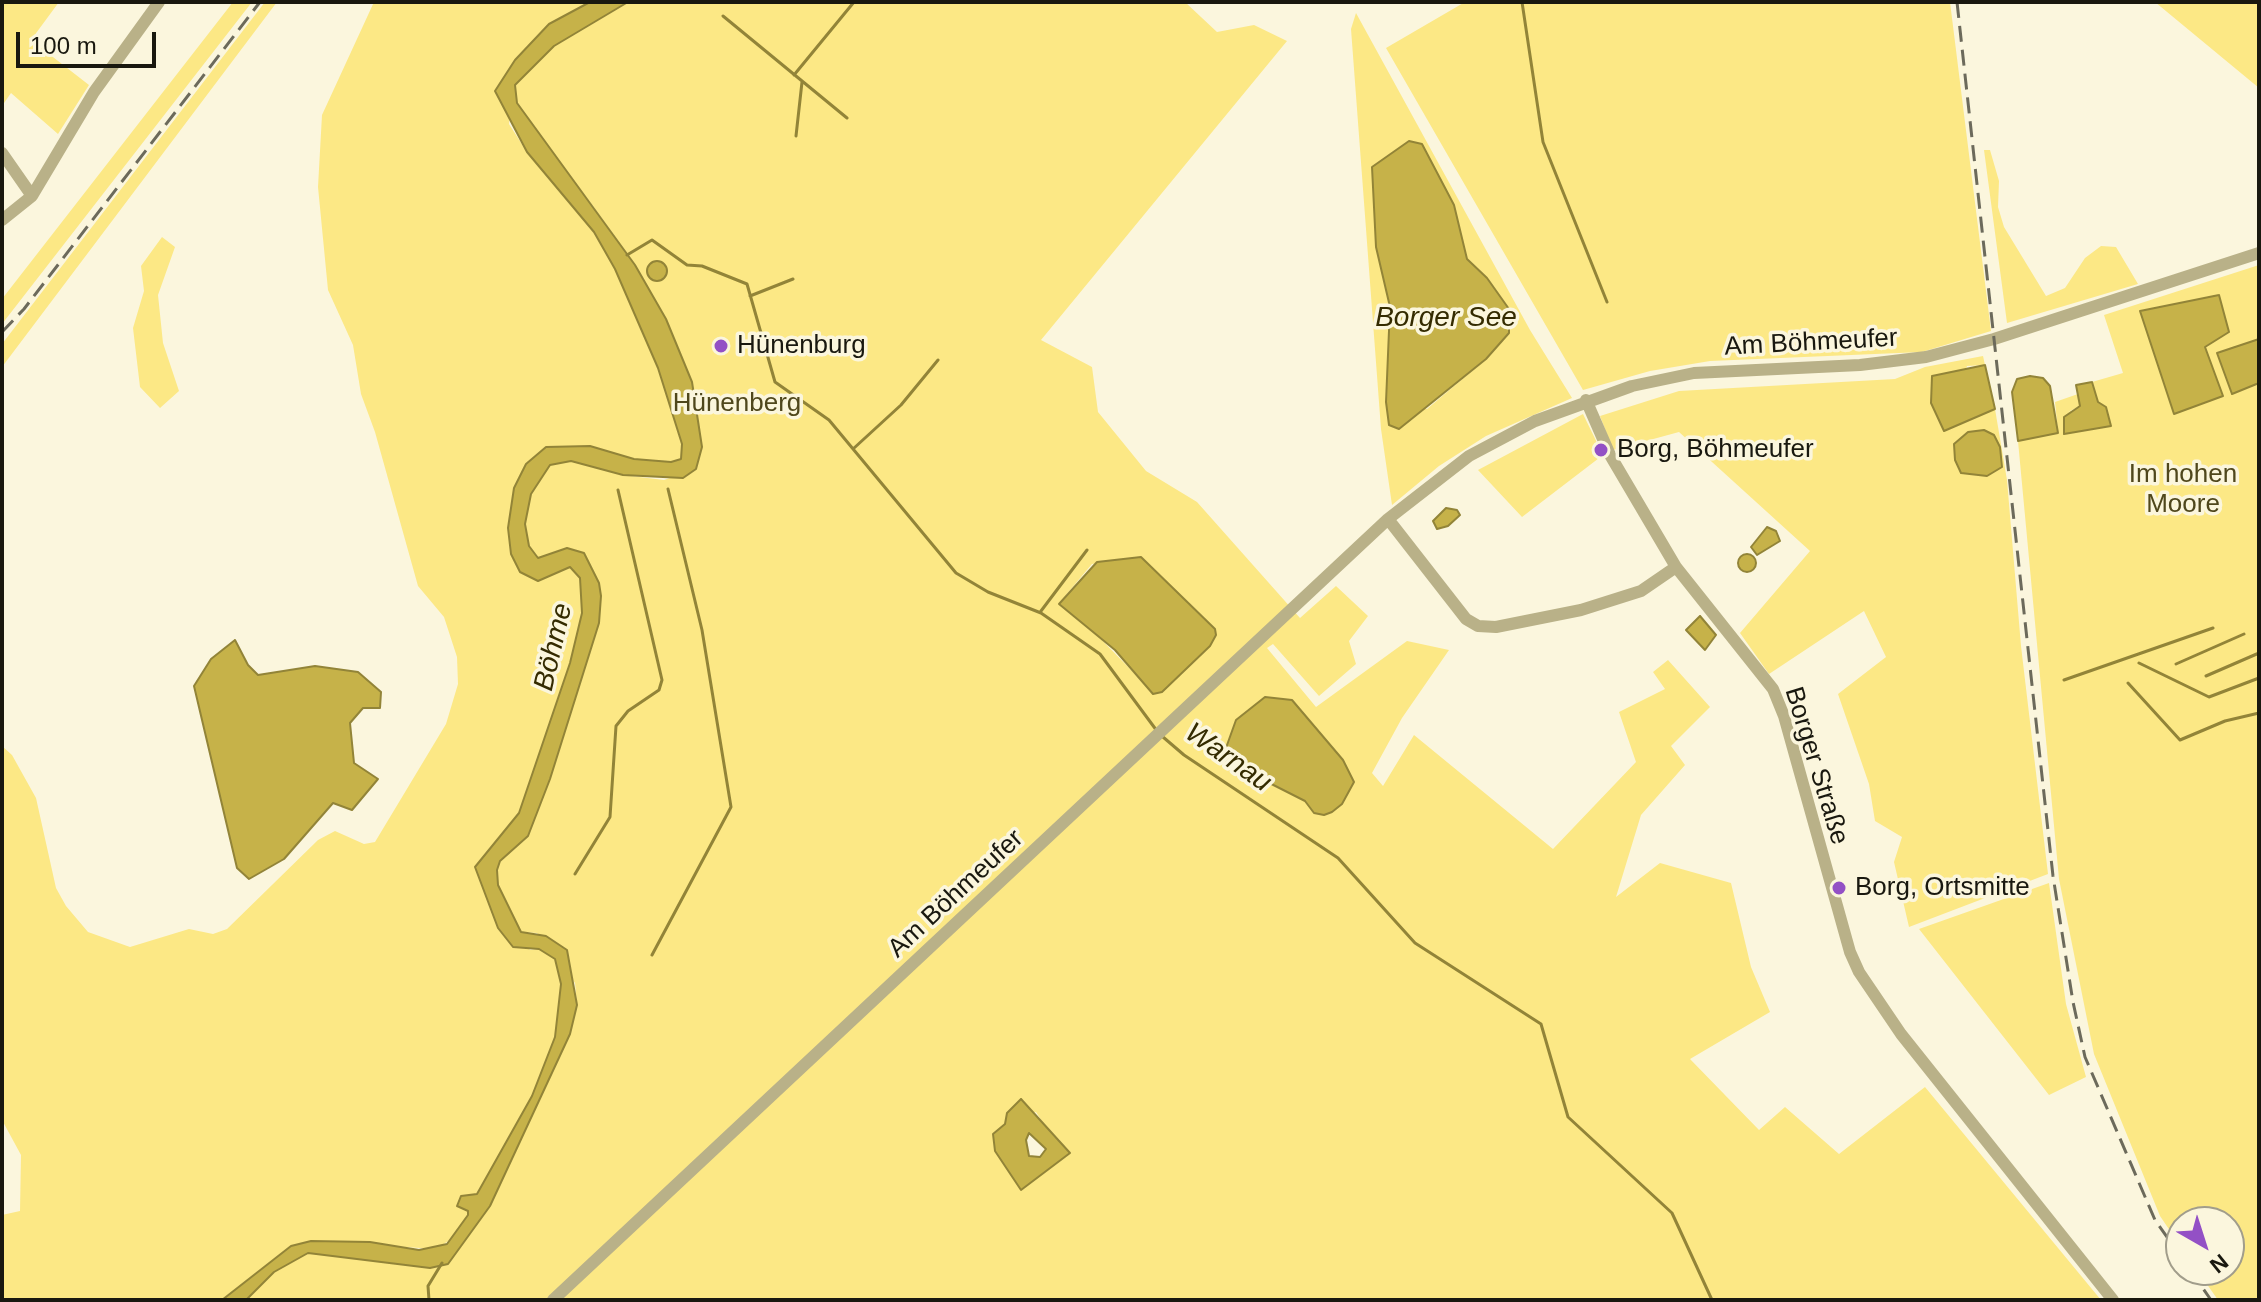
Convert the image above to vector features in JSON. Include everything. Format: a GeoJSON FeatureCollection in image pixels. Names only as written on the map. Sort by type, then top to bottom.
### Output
{"type":"FeatureCollection","features":[{"type":"Feature","properties":{"kind":"street"},"geometry":{"type":"LineString","coordinates":[[2,220],[32,196],[94,92],[159,2]]}},
{"type":"Feature","properties":{"kind":"street"},"geometry":{"type":"LineString","coordinates":[[2,153],[32,196]]}},
{"type":"Feature","properties":{"kind":"street","name":"Am Böhmeufer"},"geometry":{"type":"LineString","coordinates":[[553,1300],[1388,519],[1469,456],[1535,421],[1586,400],[1694,373],[1860,365],[1926,357],[1994,339],[2259,253]]}},
{"type":"Feature","properties":{"kind":"street","name":"Borger Straße"},"geometry":{"type":"LineString","coordinates":[[1586,400],[1610,455],[1676,567],[1773,689],[1784,716],[1850,952],[1859,972],[1901,1034],[2113,1300]]}},
{"type":"Feature","properties":{"kind":"street"},"geometry":{"type":"LineString","coordinates":[[1388,519],[1466,619],[1478,626],[1496,627],[1581,610],[1641,591],[1676,567]]}},
{"type":"Feature","properties":{"kind":"green space"},"geometry":{"type":"Polygon","coordinates":[[[2,2],[59,2],[31,40],[89,85],[58,134],[11,93],[2,106],[2,2]]]}},
{"type":"Feature","properties":{"kind":"green space"},"geometry":{"type":"Polygon","coordinates":[[[233,2],[252,2],[2,324],[2,299],[233,2]]]}},
{"type":"Feature","properties":{"kind":"green space"},"geometry":{"type":"Polygon","coordinates":[[[265,2],[277,2],[2,367],[2,344],[265,2]]]}},
{"type":"Feature","properties":{"kind":"green space"},"geometry":{"type":"Polygon","coordinates":[[[374,2],[590,2],[549,24],[515,60],[509,124],[527,152],[594,232],[615,269],[658,368],[682,443],[681,459],[671,462],[634,459],[590,446],[546,447],[511,554],[520,571],[538,581],[570,567],[580,578],[582,613],[570,663],[519,813],[475,867],[530,950],[539,949],[555,958],[561,984],[555,1037],[532,1096],[468,1215],[453,1238],[436,1249],[311,1241],[291,1246],[222,1300],[2,1300],[2,1215],[20,1211],[21,1155],[2,1120],[2,746],[12,755],[36,798],[56,888],[66,906],[88,932],[130,947],[189,929],[213,934],[227,929],[318,840],[335,831],[364,844],[375,842],[446,724],[458,684],[457,657],[444,617],[418,586],[375,432],[361,394],[353,345],[328,290],[318,187],[322,115],[374,2]]]}},
{"type":"Feature","properties":{"kind":"green space","name":"Hünenberg"},"geometry":{"type":"Polygon","coordinates":[[[628,2],[1185,2],[1217,32],[1254,25],[1287,41],[1041,340],[1092,367],[1098,412],[1146,471],[1197,502],[1300,618],[1336,586],[1368,616],[1349,641],[1356,664],[1319,696],[1273,644],[1267,648],[1316,707],[1407,641],[1449,650],[1402,718],[1372,773],[1383,786],[1414,735],[1553,849],[1636,762],[1619,712],[1665,689],[1653,672],[1668,660],[1710,707],[1671,746],[1685,765],[1641,815],[1616,897],[1660,863],[1731,883],[1751,967],[1770,1012],[1690,1059],[1759,1130],[1785,1107],[1839,1154],[1925,1087],[2101,1300],[246,1300],[274,1272],[308,1253],[430,1268],[490,1206],[570,1034],[577,1005],[575,983],[537,933],[521,932],[498,885],[497,870],[500,861],[528,836],[550,779],[599,623],[601,596],[599,583],[567,548],[538,558],[528,546],[525,524],[531,494],[550,464],[572,461],[623,475],[664,480],[696,469],[648,290],[635,265],[517,103],[515,85],[554,46],[628,2]],[[1141,557],[1092,564],[1066,595],[1093,631],[1137,676],[1216,635],[1215,629],[1141,557]],[[1292,700],[1305,801],[1314,813],[1353,782],[1343,760],[1292,700]],[[1036,1112],[1006,1124],[993,1135],[1021,1190],[1060,1140],[1050,1134],[1036,1112]]]}},
{"type":"Feature","properties":{"kind":"green space"},"geometry":{"type":"Polygon","coordinates":[[[1465,2],[1950,2],[1991,331],[1922,352],[1710,361],[1650,371],[1583,390],[1386,48],[1465,2]]]}},
{"type":"Feature","properties":{"kind":"green space"},"geometry":{"type":"Polygon","coordinates":[[[2155,2],[2259,2],[2259,88],[2155,2]]]}},
{"type":"Feature","properties":{"kind":"green space"},"geometry":{"type":"Polygon","coordinates":[[[1356,13],[1530,330],[1572,398],[1486,436],[1439,466],[1392,505],[1381,429],[1351,29],[1356,13]],[[1454,204],[1376,247],[1390,306],[1386,402],[1427,409],[1486,359],[1509,333],[1509,309],[1487,278],[1467,259],[1454,204]]]}},
{"type":"Feature","properties":{"kind":"green space"},"geometry":{"type":"Polygon","coordinates":[[[1984,150],[1990,150],[1999,181],[1998,207],[2004,227],[2046,296],[2065,288],[2085,258],[2101,246],[2116,247],[2138,284],[2007,323],[1984,150]]]}},
{"type":"Feature","properties":{"kind":"green space"},"geometry":{"type":"Polygon","coordinates":[[[162,237],[175,247],[158,295],[163,343],[179,391],[160,408],[140,387],[133,328],[144,291],[141,266],[162,237]]]}},
{"type":"Feature","properties":{"kind":"green space","name":"Im hohen Moore"},"geometry":{"type":"Polygon","coordinates":[[[2259,265],[2259,339],[2218,352],[2232,394],[2259,383],[2259,1300],[2218,1300],[2208,1286],[2245,1286],[2245,1206],[2165,1206],[2165,1223],[2160,1216],[2094,1054],[2059,879],[2018,441],[2058,432],[2055,402],[2078,394],[2080,406],[2068,412],[2098,402],[2092,382],[2123,373],[2104,315],[2259,265]],[[2218,295],[2205,347],[2229,332],[2218,295]]]}},
{"type":"Feature","properties":{"kind":"green space"},"geometry":{"type":"Polygon","coordinates":[[[1983,356],[1985,365],[1967,366],[1944,430],[1995,409],[2007,480],[2021,646],[2048,874],[1909,927],[1894,862],[1902,837],[1875,821],[1869,784],[1838,694],[1886,657],[1864,611],[1769,674],[1740,633],[1810,551],[1679,432],[1613,450],[1600,416],[1679,391],[1895,379],[1925,367],[1983,356]]]}},
{"type":"Feature","properties":{"kind":"green space"},"geometry":{"type":"Polygon","coordinates":[[[1583,414],[1603,455],[1522,517],[1478,470],[1583,414]]]}},
{"type":"Feature","properties":{"kind":"green space"},"geometry":{"type":"Polygon","coordinates":[[[2049,883],[2066,1004],[2086,1077],[2049,1095],[1919,929],[2049,883]]]}},
{"type":"Feature","properties":{"kind":"water"},"geometry":{"type":"Polygon","coordinates":[[[590,2],[628,2],[554,46],[515,85],[517,103],[635,265],[666,319],[692,382],[702,447],[696,469],[683,478],[623,475],[571,461],[550,465],[531,494],[525,524],[529,546],[538,558],[567,548],[584,553],[599,583],[601,596],[599,623],[550,779],[528,836],[500,861],[497,870],[498,885],[521,932],[546,936],[567,950],[577,1005],[570,1034],[490,1206],[448,1264],[430,1268],[308,1253],[274,1272],[246,1300],[222,1300],[291,1246],[311,1241],[370,1242],[419,1250],[447,1244],[468,1215],[468,1211],[457,1206],[461,1196],[477,1194],[532,1096],[555,1037],[561,984],[555,959],[539,949],[513,947],[498,928],[475,867],[519,813],[570,663],[582,613],[580,578],[570,567],[538,581],[520,572],[511,554],[508,528],[514,488],[526,464],[546,447],[590,446],[634,459],[671,462],[681,459],[682,444],[658,368],[615,269],[594,232],[527,152],[495,91],[515,60],[549,24],[590,2]]]}},
{"type":"Feature","properties":{"kind":"water","name":"Borger See"},"geometry":{"type":"Polygon","coordinates":[[[1409,141],[1422,144],[1454,205],[1467,259],[1487,278],[1509,309],[1509,333],[1486,359],[1399,429],[1389,425],[1386,402],[1390,307],[1376,247],[1372,167],[1409,141]]]}},
{"type":"Feature","properties":{"kind":"water"},"geometry":{"type":"Polygon","coordinates":[[[657,261],[664,264],[667,271],[664,278],[657,281],[650,278],[647,271],[650,264],[657,261]]]}},
{"type":"Feature","properties":{"kind":"water"},"geometry":{"type":"Polygon","coordinates":[[[2219,295],[2229,332],[2205,347],[2223,396],[2174,414],[2140,311],[2219,295]]]}},
{"type":"Feature","properties":{"kind":"water"},"geometry":{"type":"Polygon","coordinates":[[[2259,339],[2259,383],[2232,394],[2217,353],[2259,339]]]}},
{"type":"Feature","properties":{"kind":"water"},"geometry":{"type":"Polygon","coordinates":[[[1985,365],[1995,409],[1944,431],[1931,403],[1932,376],[1985,365]]]}},
{"type":"Feature","properties":{"kind":"water"},"geometry":{"type":"Polygon","coordinates":[[[2030,376],[2043,378],[2050,386],[2058,433],[2018,441],[2012,392],[2017,379],[2030,376]]]}},
{"type":"Feature","properties":{"kind":"water"},"geometry":{"type":"Polygon","coordinates":[[[2092,382],[2098,402],[2106,407],[2111,426],[2064,434],[2064,417],[2080,406],[2076,385],[2092,382]]]}},
{"type":"Feature","properties":{"kind":"water"},"geometry":{"type":"Polygon","coordinates":[[[1984,430],[1994,435],[2000,447],[2002,467],[1987,476],[1961,473],[1955,460],[1954,444],[1968,432],[1984,430]]]}},
{"type":"Feature","properties":{"kind":"water"},"geometry":{"type":"Polygon","coordinates":[[[1446,508],[1457,510],[1460,515],[1448,526],[1437,529],[1433,521],[1446,508]]]}},
{"type":"Feature","properties":{"kind":"water"},"geometry":{"type":"Polygon","coordinates":[[[1767,527],[1776,531],[1780,541],[1757,555],[1751,547],[1767,527]]]}},
{"type":"Feature","properties":{"kind":"water"},"geometry":{"type":"Polygon","coordinates":[[[1747,554],[1756,563],[1747,572],[1738,563],[1747,554]]]}},
{"type":"Feature","properties":{"kind":"water"},"geometry":{"type":"Polygon","coordinates":[[[1141,557],[1215,629],[1216,635],[1210,646],[1162,692],[1153,694],[1115,650],[1059,604],[1097,562],[1141,557]]]}},
{"type":"Feature","properties":{"kind":"water"},"geometry":{"type":"Polygon","coordinates":[[[1700,616],[1716,635],[1705,650],[1686,630],[1700,616]]]}},
{"type":"Feature","properties":{"kind":"water"},"geometry":{"type":"Polygon","coordinates":[[[235,640],[248,665],[258,675],[315,666],[358,672],[381,692],[380,708],[363,708],[350,723],[354,763],[378,779],[352,810],[333,803],[284,859],[249,879],[237,868],[194,686],[211,659],[235,640]]]}},
{"type":"Feature","properties":{"kind":"water"},"geometry":{"type":"Polygon","coordinates":[[[1265,697],[1292,700],[1343,760],[1354,782],[1342,804],[1332,812],[1324,815],[1314,813],[1305,801],[1222,759],[1236,720],[1265,697]]]}},
{"type":"Feature","properties":{"kind":"water"},"geometry":{"type":"Polygon","coordinates":[[[1021,1099],[1070,1153],[1021,1190],[995,1151],[993,1134],[1005,1124],[1007,1113],[1021,1099]],[[1029,1133],[1026,1140],[1029,1156],[1040,1157],[1046,1149],[1029,1133]]]}},
{"type":"Feature","properties":{"kind":"waterway"},"geometry":{"type":"LineString","coordinates":[[794,75],[854,2]]}},
{"type":"Feature","properties":{"kind":"waterway"},"geometry":{"type":"LineString","coordinates":[[1522,2],[1543,142],[1607,302]]}},
{"type":"Feature","properties":{"kind":"waterway"},"geometry":{"type":"LineString","coordinates":[[723,16],[847,118]]}},
{"type":"Feature","properties":{"kind":"waterway"},"geometry":{"type":"LineString","coordinates":[[796,136],[802,82]]}},
{"type":"Feature","properties":{"kind":"waterway","name":"Warnau"},"geometry":{"type":"LineString","coordinates":[[627,255],[652,240],[687,265],[702,266],[747,284],[775,382],[829,420],[956,573],[988,592],[1041,613],[1100,654],[1157,731]]}},
{"type":"Feature","properties":{"kind":"waterway"},"geometry":{"type":"LineString","coordinates":[[750,296],[793,279]]}},
{"type":"Feature","properties":{"kind":"waterway"},"geometry":{"type":"LineString","coordinates":[[853,449],[901,405],[938,360]]}},
{"type":"Feature","properties":{"kind":"waterway"},"geometry":{"type":"LineString","coordinates":[[652,955],[731,807],[702,630],[668,489]]}},
{"type":"Feature","properties":{"kind":"waterway"},"geometry":{"type":"LineString","coordinates":[[575,874],[610,817],[616,726],[628,711],[659,690],[662,680],[618,490]]}},
{"type":"Feature","properties":{"kind":"waterway"},"geometry":{"type":"LineString","coordinates":[[1041,611],[1087,550]]}},
{"type":"Feature","properties":{"kind":"waterway"},"geometry":{"type":"LineString","coordinates":[[2064,680],[2213,628]]}},
{"type":"Feature","properties":{"kind":"waterway"},"geometry":{"type":"LineString","coordinates":[[2176,664],[2244,634]]}},
{"type":"Feature","properties":{"kind":"waterway"},"geometry":{"type":"LineString","coordinates":[[2206,676],[2259,653]]}},
{"type":"Feature","properties":{"kind":"waterway"},"geometry":{"type":"LineString","coordinates":[[2139,663],[2209,697],[2259,678]]}},
{"type":"Feature","properties":{"kind":"waterway"},"geometry":{"type":"LineString","coordinates":[[2128,683],[2180,740],[2225,721],[2259,713]]}},
{"type":"Feature","properties":{"kind":"waterway","name":"Warnau"},"geometry":{"type":"LineString","coordinates":[[1163,737],[1184,755],[1338,858],[1415,943],[1541,1024],[1568,1117],[1672,1213],[1712,1300]]}},
{"type":"Feature","properties":{"kind":"waterway"},"geometry":{"type":"LineString","coordinates":[[429,1300],[428,1286],[442,1263]]}},
{"type":"Feature","properties":{"kind":"railway"},"geometry":{"type":"LineString","coordinates":[[2,332],[24,309],[260,2]]}},
{"type":"Feature","properties":{"kind":"railway"},"geometry":{"type":"LineString","coordinates":[[1957,2],[2053,876],[2073,1002],[2085,1057],[2155,1220],[2165,1234]]}},
{"type":"Feature","properties":{"kind":"railway"},"geometry":{"type":"LineString","coordinates":[[2201,1286],[2211,1300]]}},
{"type":"Feature","properties":{"kind":"place","name":"Hünenburg"},"geometry":{"type":"Point","coordinates":[721,346]}},
{"type":"Feature","properties":{"kind":"place","name":"Borg, Böhmeufer"},"geometry":{"type":"Point","coordinates":[1601,450]}},
{"type":"Feature","properties":{"kind":"place","name":"Borg, Ortsmitte"},"geometry":{"type":"Point","coordinates":[1839,888]}},
{"type":"Feature","properties":{"kind":"water label","name":"Böhme"},"geometry":{"type":"Point","coordinates":[554,647]}}]}
